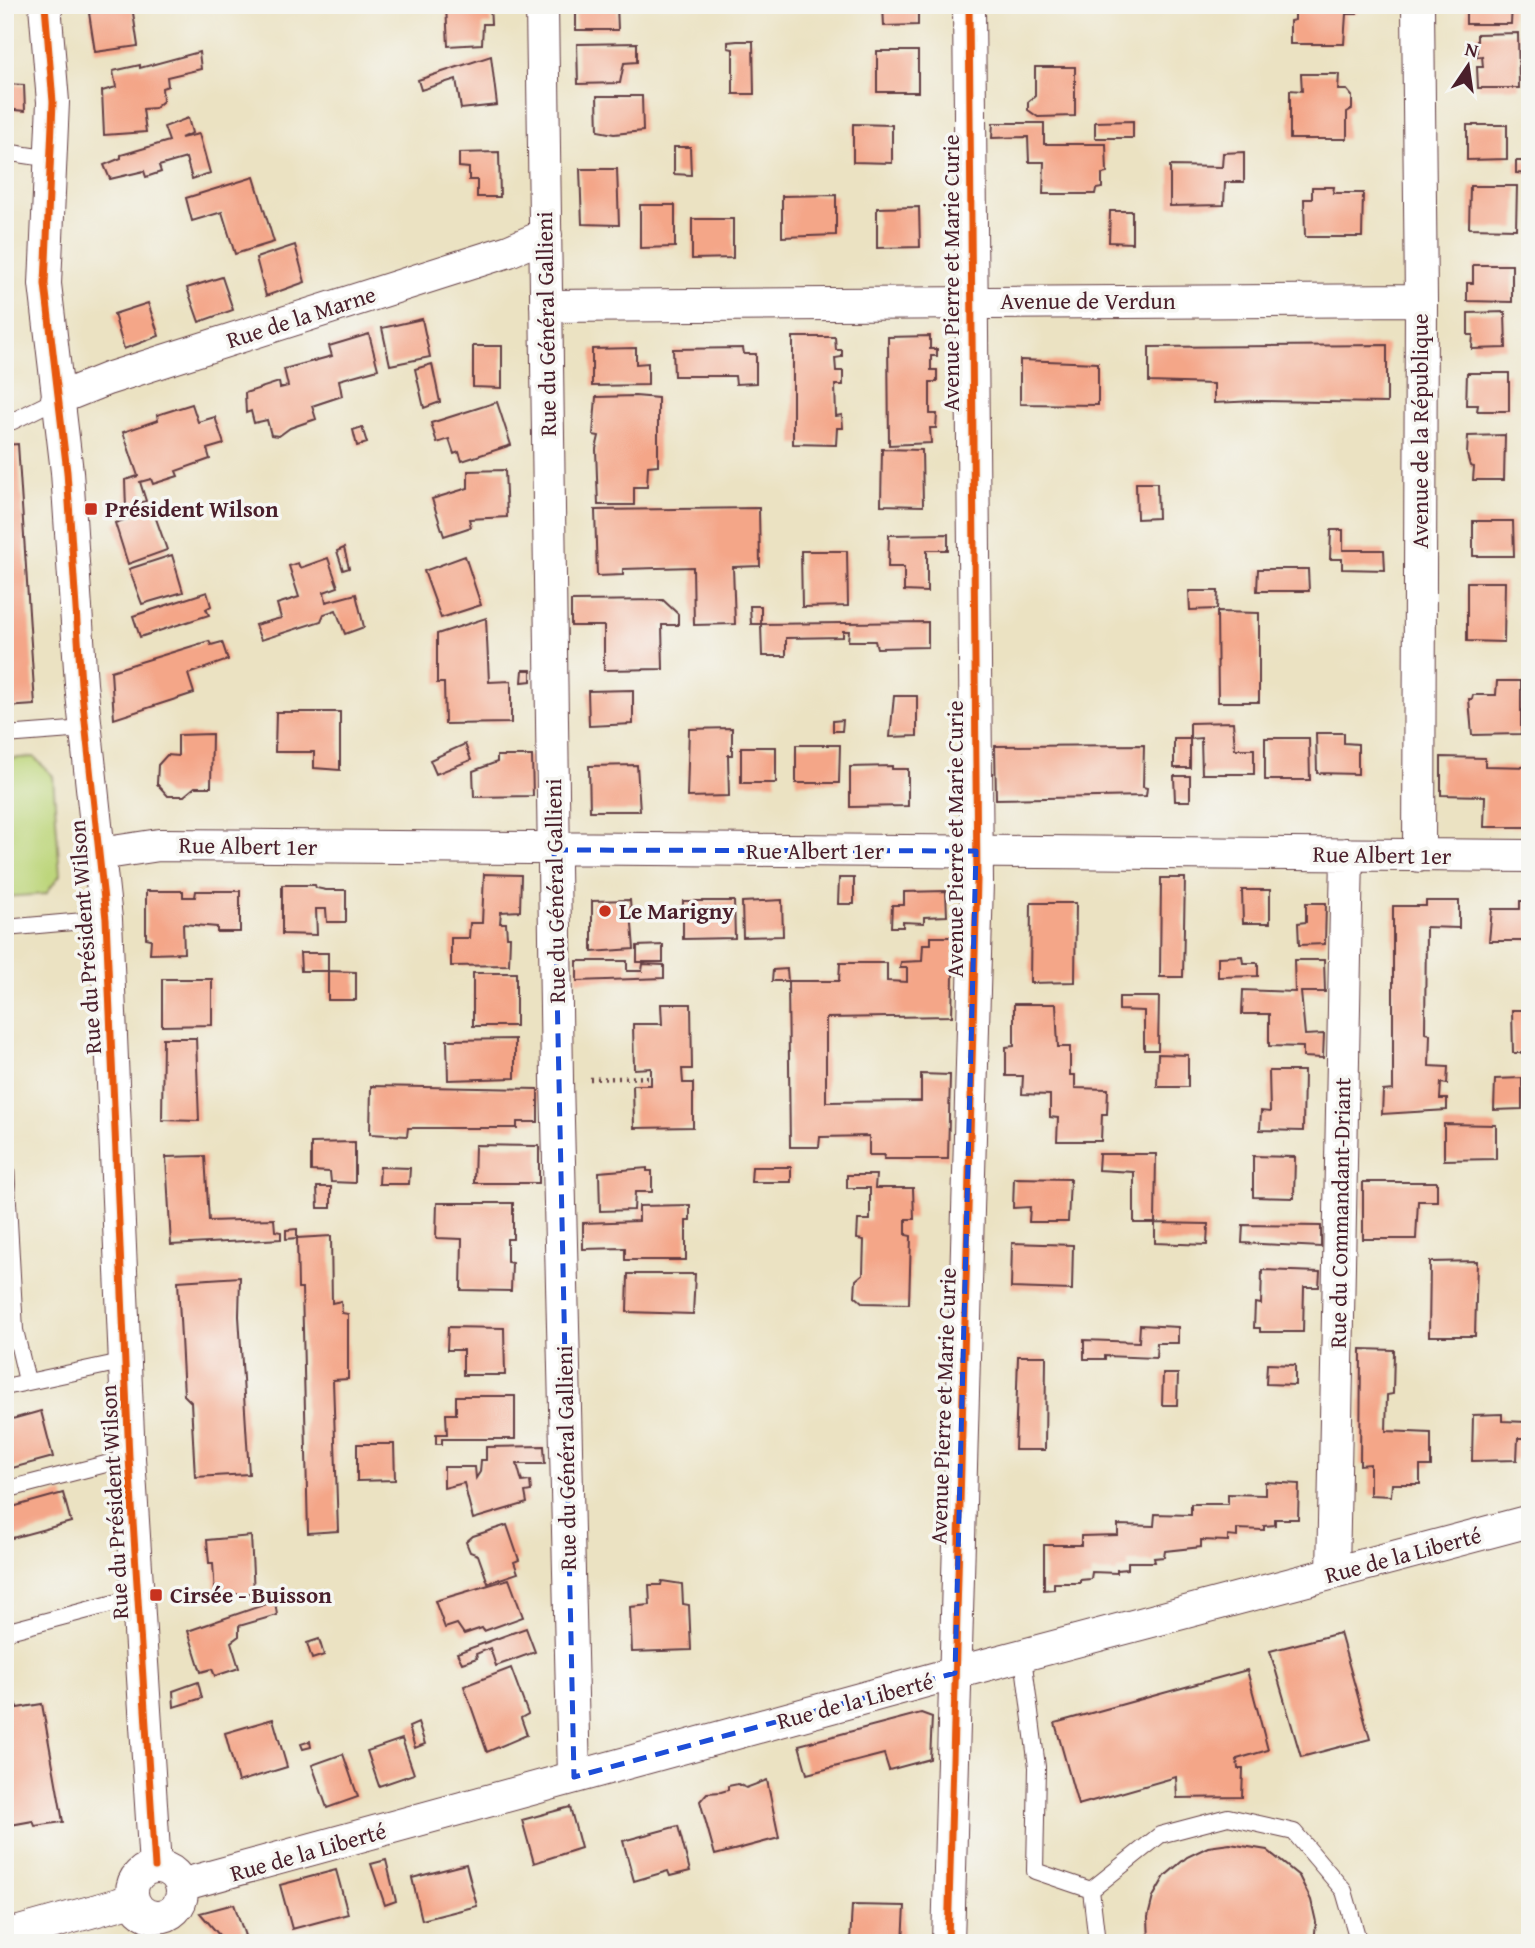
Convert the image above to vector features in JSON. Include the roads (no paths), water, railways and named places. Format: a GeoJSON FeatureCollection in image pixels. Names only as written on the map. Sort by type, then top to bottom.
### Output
{"type":"FeatureCollection","features":[{"type":"Feature","properties":{"kind":"street","name":"Rue du Président Wilson"},"geometry":{"type":"LineString","coordinates":[[45,5],[53,102],[45,284],[67,472],[85,729],[106,919],[137,1597],[155,1867]]}},
{"type":"Feature","properties":{"kind":"street","name":"Rue du Général Gallieni"},"geometry":{"type":"LineString","coordinates":[[542,5],[557,1080],[574,1777]]}},
{"type":"Feature","properties":{"kind":"street","name":"Avenue Pierre et Marie Curie"},"geometry":{"type":"LineString","coordinates":[[948,1943],[976,851],[969,5]]}},
{"type":"Feature","properties":{"kind":"street","name":"Avenue de la République"},"geometry":{"type":"LineString","coordinates":[[1418,5],[1421,300],[1419,856]]}},
{"type":"Feature","properties":{"kind":"street","name":"Rue de la Marne"},"geometry":{"type":"LineString","coordinates":[[57,399],[107,379],[509,251],[545,235]]}},
{"type":"Feature","properties":{"kind":"street","name":"Avenue de Verdun"},"geometry":{"type":"LineString","coordinates":[[546,306],[1421,300]]}},
{"type":"Feature","properties":{"kind":"street","name":"Rue Albert 1er"},"geometry":{"type":"LineString","coordinates":[[100,854],[159,845],[1530,856]]}},
{"type":"Feature","properties":{"kind":"street","name":"Rue du Commandant-Driant"},"geometry":{"type":"LineString","coordinates":[[1334,1573],[1348,854]]}},
{"type":"Feature","properties":{"kind":"street","name":"Rue de la Liberté"},"geometry":{"type":"LineString","coordinates":[[181,1885],[955,1673],[1530,1521]]}},
{"type":"Feature","properties":{"kind":"street"},"geometry":{"type":"LineString","coordinates":[[155,1867],[171,1871],[181,1885],[181,1901],[164,1930],[141,1912],[132,1900],[136,1878],[155,1867]]}},
{"type":"Feature","properties":{"kind":"street"},"geometry":{"type":"LineString","coordinates":[[5,1936],[132,1900]]}},
{"type":"Feature","properties":{"kind":"lane"},"geometry":{"type":"LineString","coordinates":[[5,152],[52,159]]}},
{"type":"Feature","properties":{"kind":"lane"},"geometry":{"type":"LineString","coordinates":[[5,421],[13,421],[57,399]]}},
{"type":"Feature","properties":{"kind":"lane"},"geometry":{"type":"LineString","coordinates":[[5,734],[85,729]]}},
{"type":"Feature","properties":{"kind":"lane"},"geometry":{"type":"LineString","coordinates":[[5,929],[106,919]]}},
{"type":"Feature","properties":{"kind":"lane"},"geometry":{"type":"LineString","coordinates":[[5,1148],[15,1330],[27,1381]]}},
{"type":"Feature","properties":{"kind":"lane"},"geometry":{"type":"LineString","coordinates":[[5,1387],[126,1361]]}},
{"type":"Feature","properties":{"kind":"lane"},"geometry":{"type":"LineString","coordinates":[[5,1490],[130,1458]]}},
{"type":"Feature","properties":{"kind":"lane"},"geometry":{"type":"LineString","coordinates":[[5,1632],[137,1597]]}},
{"type":"Feature","properties":{"kind":"lane"},"geometry":{"type":"LineString","coordinates":[[1023,1657],[1037,1767],[1035,1871],[1091,1890]]}},
{"type":"Feature","properties":{"kind":"lane"},"geometry":{"type":"LineString","coordinates":[[1091,1890],[1160,1835],[1228,1816],[1294,1832],[1343,1891],[1359,1943]]}},
{"type":"Feature","properties":{"kind":"lane"},"geometry":{"type":"LineString","coordinates":[[1091,1890],[1097,1943]]}},
{"type":"Feature","properties":{"kind":"place","name":"Président Wilson"},"geometry":{"type":"Point","coordinates":[91,509]}},
{"type":"Feature","properties":{"kind":"place","name":"Le Marigny"},"geometry":{"type":"Point","coordinates":[605,911]}},
{"type":"Feature","properties":{"kind":"place","name":"Cirsée - Buisson"},"geometry":{"type":"Point","coordinates":[156,1595]}}]}
